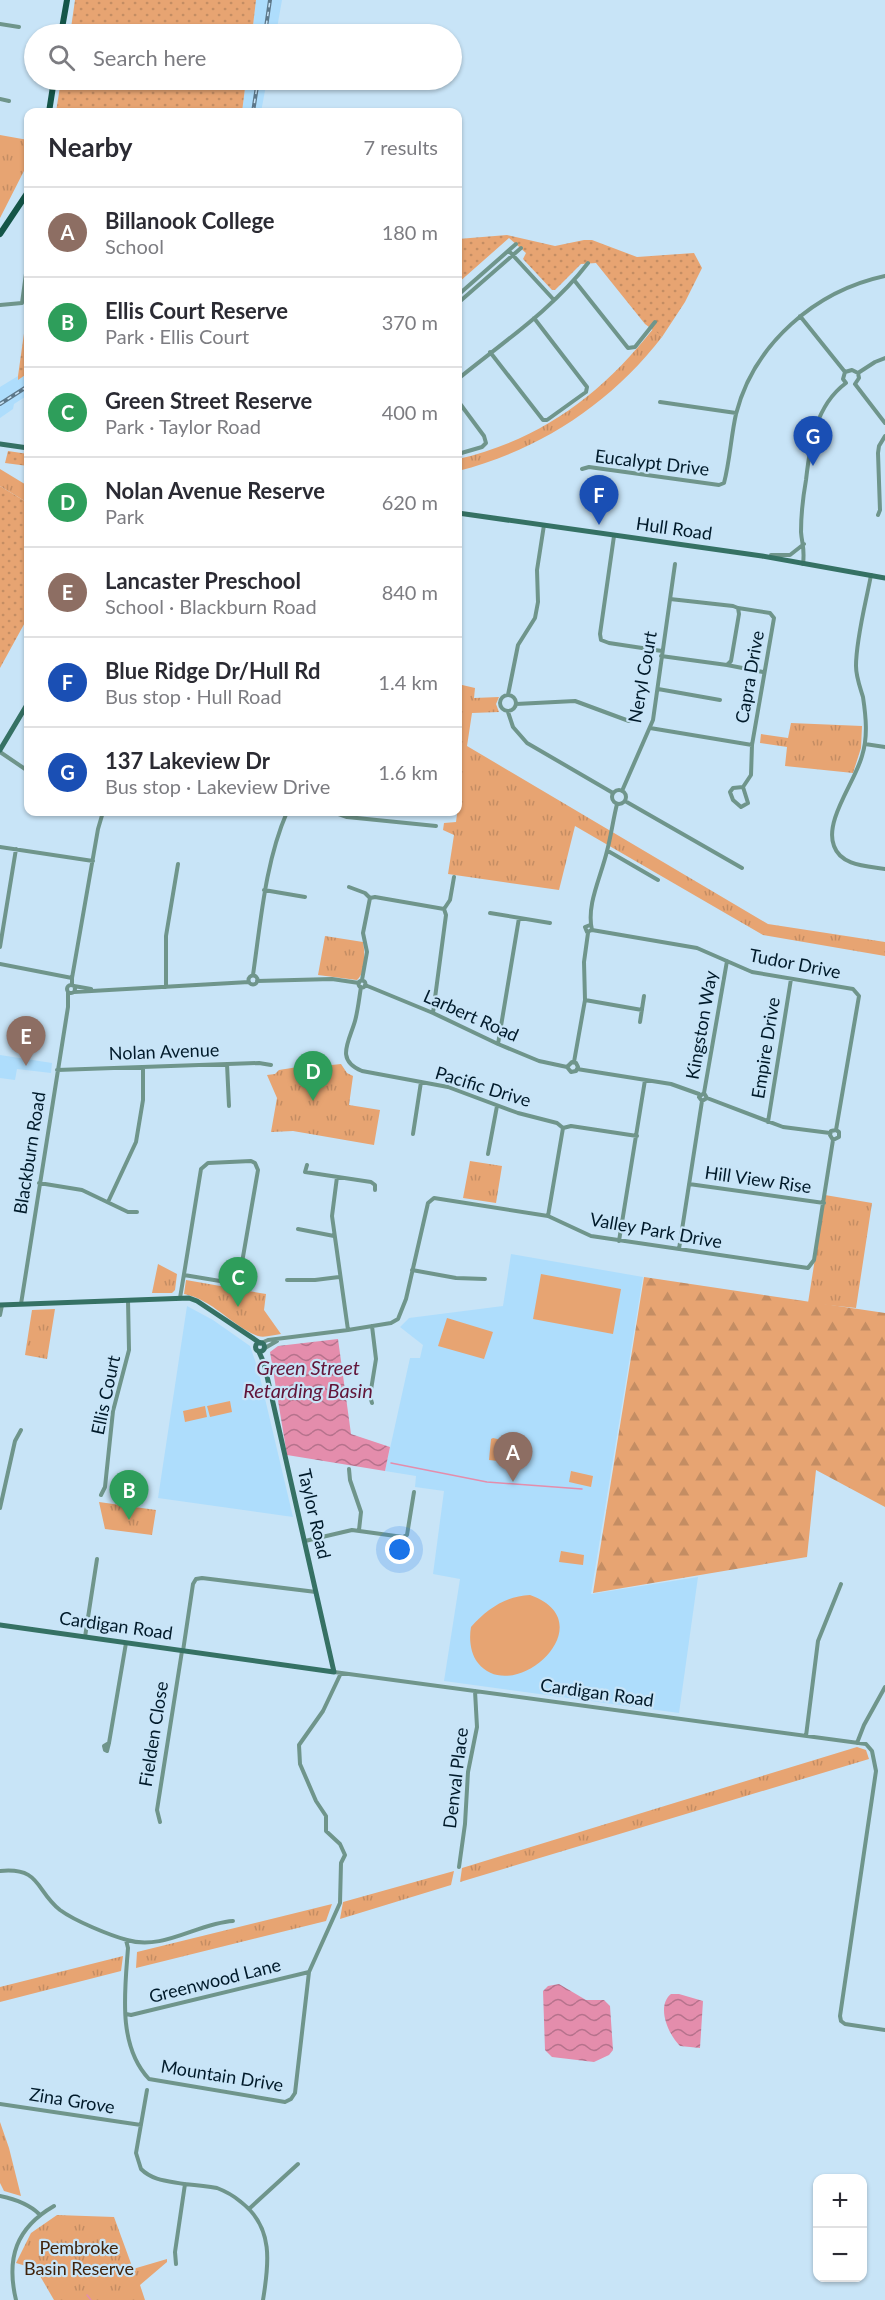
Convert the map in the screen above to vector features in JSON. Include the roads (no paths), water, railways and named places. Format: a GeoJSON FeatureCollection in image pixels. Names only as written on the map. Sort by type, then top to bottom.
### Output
{"type":"FeatureCollection","features":[{"type":"Feature","properties":{"kind":"main road"},"geometry":{"type":"LineString","coordinates":[[63,24],[67,0]]}},
{"type":"Feature","properties":{"kind":"main road"},"geometry":{"type":"LineString","coordinates":[[50,108],[52,90]]}},
{"type":"Feature","properties":{"kind":"main road"},"geometry":{"type":"LineString","coordinates":[[0,234],[24,201]]}},
{"type":"Feature","properties":{"kind":"street"},"geometry":{"type":"LineString","coordinates":[[0,24],[19,27]]}},
{"type":"Feature","properties":{"kind":"street"},"geometry":{"type":"LineString","coordinates":[[0,99],[9,101]]}},
{"type":"Feature","properties":{"kind":"street"},"geometry":{"type":"LineString","coordinates":[[462,292],[516,244]]}},
{"type":"Feature","properties":{"kind":"street"},"geometry":{"type":"LineString","coordinates":[[462,300],[521,248]]}},
{"type":"Feature","properties":{"kind":"street"},"geometry":{"type":"LineString","coordinates":[[509,251],[554,300]]}},
{"type":"Feature","properties":{"kind":"street"},"geometry":{"type":"LineString","coordinates":[[462,376],[534,318],[574,280],[588,263]]}},
{"type":"Feature","properties":{"kind":"street","name":"Eucalypt Drive"},"geometry":{"type":"LineString","coordinates":[[582,469],[589,466],[718,485],[724,483],[736,413],[754,372],[765,354],[788,326],[830,295],[885,276]]}},
{"type":"Feature","properties":{"kind":"street"},"geometry":{"type":"LineString","coordinates":[[574,280],[628,348],[635,347],[655,322]]}},
{"type":"Feature","properties":{"kind":"street"},"geometry":{"type":"LineString","coordinates":[[0,305],[22,303],[24,288]]}},
{"type":"Feature","properties":{"kind":"street"},"geometry":{"type":"LineString","coordinates":[[800,316],[845,372]]}},
{"type":"Feature","properties":{"kind":"street"},"geometry":{"type":"LineString","coordinates":[[490,352],[543,420],[547,420],[586,392],[587,387],[534,318]]}},
{"type":"Feature","properties":{"kind":"street"},"geometry":{"type":"LineString","coordinates":[[858,373],[885,358]]}},
{"type":"Feature","properties":{"kind":"street"},"geometry":{"type":"LineString","coordinates":[[845,372],[852,370],[858,373]]}},
{"type":"Feature","properties":{"kind":"street"},"geometry":{"type":"LineString","coordinates":[[845,372],[843,379],[846,383]]}},
{"type":"Feature","properties":{"kind":"street"},"geometry":{"type":"LineString","coordinates":[[855,384],[859,378],[858,373]]}},
{"type":"Feature","properties":{"kind":"street"},"geometry":{"type":"LineString","coordinates":[[846,383],[855,384],[885,423]]}},
{"type":"Feature","properties":{"kind":"street"},"geometry":{"type":"LineString","coordinates":[[804,564],[804,544],[801,535],[802,505],[811,438],[823,411],[846,383]]}},
{"type":"Feature","properties":{"kind":"street"},"geometry":{"type":"LineString","coordinates":[[660,402],[736,413]]}},
{"type":"Feature","properties":{"kind":"street"},"geometry":{"type":"LineString","coordinates":[[462,406],[486,442],[485,446],[462,453]]}},
{"type":"Feature","properties":{"kind":"street"},"geometry":{"type":"LineString","coordinates":[[878,515],[880,510],[878,453],[885,436]]}},
{"type":"Feature","properties":{"kind":"street"},"geometry":{"type":"LineString","coordinates":[[0,444],[24,447]]}},
{"type":"Feature","properties":{"kind":"street","name":"Hull Road"},"geometry":{"type":"LineString","coordinates":[[462,514],[762,556],[885,578]]}},
{"type":"Feature","properties":{"kind":"street"},"geometry":{"type":"LineString","coordinates":[[508,695],[518,645],[535,618],[538,602],[537,570],[544,525]]}},
{"type":"Feature","properties":{"kind":"street"},"geometry":{"type":"LineString","coordinates":[[614,536],[601,640],[661,654],[763,672]]}},
{"type":"Feature","properties":{"kind":"street"},"geometry":{"type":"LineString","coordinates":[[762,556],[786,556],[804,544]]}},
{"type":"Feature","properties":{"kind":"street","name":"Neryl Court"},"geometry":{"type":"LineString","coordinates":[[622,791],[653,720],[675,564]]}},
{"type":"Feature","properties":{"kind":"street"},"geometry":{"type":"LineString","coordinates":[[871,575],[856,667],[864,709],[865,744],[857,772],[832,826],[831,838],[836,852],[845,860],[885,869]]}},
{"type":"Feature","properties":{"kind":"street"},"geometry":{"type":"LineString","coordinates":[[670,599],[738,608],[731,661],[728,665]]}},
{"type":"Feature","properties":{"kind":"street","name":"Capra Drive"},"geometry":{"type":"LineString","coordinates":[[738,608],[767,612],[773,616],[752,745],[751,775],[743,787]]}},
{"type":"Feature","properties":{"kind":"street"},"geometry":{"type":"LineString","coordinates":[[658,689],[720,700]]}},
{"type":"Feature","properties":{"kind":"street"},"geometry":{"type":"LineString","coordinates":[[508,695],[515,699],[516,704],[513,710],[508,712]]}},
{"type":"Feature","properties":{"kind":"street"},"geometry":{"type":"LineString","coordinates":[[508,695],[501,698],[500,703],[503,710],[508,712],[513,727],[527,743],[613,793],[622,791],[626,795],[626,801]]}},
{"type":"Feature","properties":{"kind":"street"},"geometry":{"type":"LineString","coordinates":[[516,704],[575,701],[629,721]]}},
{"type":"Feature","properties":{"kind":"street"},"geometry":{"type":"LineString","coordinates":[[24,710],[0,751],[24,768]]}},
{"type":"Feature","properties":{"kind":"street"},"geometry":{"type":"LineString","coordinates":[[650,728],[752,745]]}},
{"type":"Feature","properties":{"kind":"street"},"geometry":{"type":"LineString","coordinates":[[865,744],[885,747]]}},
{"type":"Feature","properties":{"kind":"street"},"geometry":{"type":"LineString","coordinates":[[743,787],[748,803],[741,807],[733,800],[730,792],[733,788],[743,787]]}},
{"type":"Feature","properties":{"kind":"street"},"geometry":{"type":"LineString","coordinates":[[613,793],[612,800],[617,804]]}},
{"type":"Feature","properties":{"kind":"street"},"geometry":{"type":"LineString","coordinates":[[617,804],[626,801],[742,868]]}},
{"type":"Feature","properties":{"kind":"street"},"geometry":{"type":"LineString","coordinates":[[617,804],[608,850],[594,894],[584,962],[585,1000],[574,1062],[577,1069],[671,1084],[702,1093],[708,1098],[783,1127],[830,1133],[836,1130],[839,1132],[839,1137],[833,1140]]}},
{"type":"Feature","properties":{"kind":"street","name":"Blackburn Road"},"geometry":{"type":"LineString","coordinates":[[21,1304],[72,978],[102,816]]}},
{"type":"Feature","properties":{"kind":"street"},"geometry":{"type":"LineString","coordinates":[[71,989],[249,982],[254,984],[257,981],[254,975],[264,890],[278,834],[285,816]]}},
{"type":"Feature","properties":{"kind":"street"},"geometry":{"type":"LineString","coordinates":[[344,816],[436,826]]}},
{"type":"Feature","properties":{"kind":"street"},"geometry":{"type":"LineString","coordinates":[[0,847],[93,861]]}},
{"type":"Feature","properties":{"kind":"street"},"geometry":{"type":"LineString","coordinates":[[0,947],[16,849]]}},
{"type":"Feature","properties":{"kind":"street"},"geometry":{"type":"LineString","coordinates":[[608,850],[658,880]]}},
{"type":"Feature","properties":{"kind":"street"},"geometry":{"type":"LineString","coordinates":[[166,987],[166,936],[178,864]]}},
{"type":"Feature","properties":{"kind":"street"},"geometry":{"type":"LineString","coordinates":[[444,909],[450,900],[454,877]]}},
{"type":"Feature","properties":{"kind":"street"},"geometry":{"type":"LineString","coordinates":[[349,887],[365,893],[370,898]]}},
{"type":"Feature","properties":{"kind":"street"},"geometry":{"type":"LineString","coordinates":[[264,890],[305,897]]}},
{"type":"Feature","properties":{"kind":"street"},"geometry":{"type":"LineString","coordinates":[[370,898],[444,909]]}},
{"type":"Feature","properties":{"kind":"street"},"geometry":{"type":"LineString","coordinates":[[362,984],[367,952],[363,933],[370,898]]}},
{"type":"Feature","properties":{"kind":"street"},"geometry":{"type":"LineString","coordinates":[[433,1012],[446,915],[444,909]]}},
{"type":"Feature","properties":{"kind":"street"},"geometry":{"type":"LineString","coordinates":[[490,913],[550,923]]}},
{"type":"Feature","properties":{"kind":"street"},"geometry":{"type":"LineString","coordinates":[[498,1044],[519,918]]}},
{"type":"Feature","properties":{"kind":"street","name":"Tudor Drive"},"geometry":{"type":"LineString","coordinates":[[590,931],[697,948],[752,972],[853,989],[859,996],[836,1130]]}},
{"type":"Feature","properties":{"kind":"street","name":"Kingston Way"},"geometry":{"type":"LineString","coordinates":[[702,1093],[727,962]]}},
{"type":"Feature","properties":{"kind":"street"},"geometry":{"type":"LineString","coordinates":[[0,964],[72,978]]}},
{"type":"Feature","properties":{"kind":"street"},"geometry":{"type":"LineString","coordinates":[[249,982],[249,977],[254,975]]}},
{"type":"Feature","properties":{"kind":"street","name":"Larbert Road"},"geometry":{"type":"LineString","coordinates":[[257,981],[332,979],[362,984],[433,1012],[539,1061],[567,1068],[572,1072],[577,1069]]}},
{"type":"Feature","properties":{"kind":"street","name":"Empire Drive"},"geometry":{"type":"LineString","coordinates":[[768,1122],[791,979]]}},
{"type":"Feature","properties":{"kind":"street","name":"Pacific Drive"},"geometry":{"type":"LineString","coordinates":[[362,984],[355,1023],[347,1039],[348,1061],[354,1068],[448,1087],[497,1106],[557,1123],[563,1128],[571,1126],[637,1136]]}},
{"type":"Feature","properties":{"kind":"street"},"geometry":{"type":"LineString","coordinates":[[640,1022],[644,996]]}},
{"type":"Feature","properties":{"kind":"street"},"geometry":{"type":"LineString","coordinates":[[585,1000],[642,1010]]}},
{"type":"Feature","properties":{"kind":"street"},"geometry":{"type":"LineString","coordinates":[[567,1068],[570,1063],[574,1062]]}},
{"type":"Feature","properties":{"kind":"street","name":"Nolan Avenue"},"geometry":{"type":"LineString","coordinates":[[57,1070],[260,1063],[271,1065]]}},
{"type":"Feature","properties":{"kind":"street"},"geometry":{"type":"LineString","coordinates":[[227,1064],[229,1106]]}},
{"type":"Feature","properties":{"kind":"street"},"geometry":{"type":"LineString","coordinates":[[108,1202],[136,1142],[143,1100],[143,1067]]}},
{"type":"Feature","properties":{"kind":"street"},"geometry":{"type":"LineString","coordinates":[[619,1241],[645,1080]]}},
{"type":"Feature","properties":{"kind":"street"},"geometry":{"type":"LineString","coordinates":[[413,1134],[422,1082]]}},
{"type":"Feature","properties":{"kind":"street"},"geometry":{"type":"LineString","coordinates":[[702,1093],[699,1098],[702,1101],[708,1098]]}},
{"type":"Feature","properties":{"kind":"street","name":"Kingston Way"},"geometry":{"type":"LineString","coordinates":[[679,1249],[702,1101]]}},
{"type":"Feature","properties":{"kind":"street"},"geometry":{"type":"LineString","coordinates":[[488,1154],[497,1106]]}},
{"type":"Feature","properties":{"kind":"street"},"geometry":{"type":"LineString","coordinates":[[548,1216],[563,1128]]}},
{"type":"Feature","properties":{"kind":"street"},"geometry":{"type":"LineString","coordinates":[[824,1203],[833,1140],[830,1133]]}},
{"type":"Feature","properties":{"kind":"street"},"geometry":{"type":"LineString","coordinates":[[180,1298],[202,1166],[208,1163],[251,1161],[255,1163],[258,1170],[239,1280],[232,1283],[184,1275]]}},
{"type":"Feature","properties":{"kind":"street"},"geometry":{"type":"LineString","coordinates":[[307,1165],[306,1172],[371,1182],[375,1185],[375,1190]]}},
{"type":"Feature","properties":{"kind":"street"},"geometry":{"type":"LineString","coordinates":[[337,1177],[332,1209],[339,1277],[348,1330]]}},
{"type":"Feature","properties":{"kind":"street"},"geometry":{"type":"LineString","coordinates":[[39,1183],[82,1190],[128,1212],[137,1212]]}},
{"type":"Feature","properties":{"kind":"street","name":"Hill View Rise"},"geometry":{"type":"LineString","coordinates":[[689,1184],[824,1203]]}},
{"type":"Feature","properties":{"kind":"street","name":"Valley Park Drive"},"geometry":{"type":"LineString","coordinates":[[412,1270],[428,1203],[434,1198],[548,1216],[584,1233],[619,1241],[803,1269],[812,1265],[824,1203]]}},
{"type":"Feature","properties":{"kind":"street"},"geometry":{"type":"LineString","coordinates":[[298,1229],[334,1236]]}},
{"type":"Feature","properties":{"kind":"street"},"geometry":{"type":"LineString","coordinates":[[0,1315],[1,1305],[180,1298],[197,1301],[261,1347],[268,1340],[391,1323],[401,1315],[412,1270],[456,1278],[485,1279]]}},
{"type":"Feature","properties":{"kind":"street"},"geometry":{"type":"LineString","coordinates":[[288,1280],[339,1277]]}},
{"type":"Feature","properties":{"kind":"street","name":"Ellis Court"},"geometry":{"type":"LineString","coordinates":[[101,1495],[105,1488],[113,1411],[129,1350],[128,1300]]}},
{"type":"Feature","properties":{"kind":"street"},"geometry":{"type":"LineString","coordinates":[[372,1326],[376,1359],[370,1396],[372,1403]]}},
{"type":"Feature","properties":{"kind":"street","name":"Taylor Road"},"geometry":{"type":"LineString","coordinates":[[261,1347],[334,1672]]}},
{"type":"Feature","properties":{"kind":"street"},"geometry":{"type":"LineString","coordinates":[[0,1508],[15,1441],[21,1430]]}},
{"type":"Feature","properties":{"kind":"street"},"geometry":{"type":"LineString","coordinates":[[349,1469],[350,1480],[361,1512],[359,1530]]}},
{"type":"Feature","properties":{"kind":"street"},"geometry":{"type":"LineString","coordinates":[[305,1541],[359,1530],[403,1537],[407,1535],[414,1492]]}},
{"type":"Feature","properties":{"kind":"street"},"geometry":{"type":"LineString","coordinates":[[85,1637],[97,1559]]}},
{"type":"Feature","properties":{"kind":"street","name":"Fielden Close"},"geometry":{"type":"LineString","coordinates":[[160,1822],[157,1810],[158,1800],[193,1584],[196,1579],[316,1592]]}},
{"type":"Feature","properties":{"kind":"street"},"geometry":{"type":"LineString","coordinates":[[806,1736],[818,1641],[841,1584]]}},
{"type":"Feature","properties":{"kind":"street","name":"Cardigan Road"},"geometry":{"type":"LineString","coordinates":[[0,1625],[857,1743]]}},
{"type":"Feature","properties":{"kind":"street"},"geometry":{"type":"LineString","coordinates":[[109,1743],[126,1643]]}},
{"type":"Feature","properties":{"kind":"street","name":"Mountain Drive"},"geometry":{"type":"LineString","coordinates":[[126,1940],[128,1948],[125,2001],[130,2051],[140,2070],[148,2079],[285,2102],[291,2099],[295,2093],[309,1972],[340,1903],[341,1863],[345,1855],[340,1844],[326,1831],[326,1816],[316,1801],[300,1764],[299,1745],[324,1711],[341,1673]]}},
{"type":"Feature","properties":{"kind":"street"},"geometry":{"type":"LineString","coordinates":[[885,1688],[864,1725],[857,1743],[866,1744],[872,1751],[876,1771],[840,2016],[841,2022],[845,2024],[885,2030]]}},
{"type":"Feature","properties":{"kind":"street","name":"Denval Place"},"geometry":{"type":"LineString","coordinates":[[459,1867],[465,1824],[468,1772],[477,1727],[475,1691]]}},
{"type":"Feature","properties":{"kind":"street"},"geometry":{"type":"LineString","coordinates":[[0,1871],[20,1871],[36,1879],[43,1892],[59,1909],[72,1918],[126,1940],[160,1941],[210,1924],[234,1920]]}},
{"type":"Feature","properties":{"kind":"street","name":"Greenwood Lane"},"geometry":{"type":"LineString","coordinates":[[126,2014],[131,2015],[309,1972]]}},
{"type":"Feature","properties":{"kind":"street"},"geometry":{"type":"LineString","coordinates":[[147,2090],[136,2153],[141,2169],[156,2179],[219,2189],[250,2208],[259,2221],[268,2245],[268,2269],[263,2300]]}},
{"type":"Feature","properties":{"kind":"street","name":"Zina Grove"},"geometry":{"type":"LineString","coordinates":[[0,2104],[141,2125]]}},
{"type":"Feature","properties":{"kind":"street"},"geometry":{"type":"LineString","coordinates":[[250,2208],[298,2164]]}},
{"type":"Feature","properties":{"kind":"street"},"geometry":{"type":"LineString","coordinates":[[176,2264],[175,2252],[185,2184]]}},
{"type":"Feature","properties":{"kind":"street"},"geometry":{"type":"LineString","coordinates":[[0,2196],[30,2206],[39,2214]]}},
{"type":"Feature","properties":{"kind":"street"},"geometry":{"type":"LineString","coordinates":[[15,2300],[12,2274],[14,2252],[26,2230],[39,2214],[54,2205]]}},
{"type":"Feature","properties":{"kind":"water","name":"Green Street Retarding Basin"},"geometry":{"type":"Polygon","coordinates":[[[338,1339],[351,1434],[390,1447],[385,1471],[287,1455],[270,1352],[278,1346],[338,1339]]]}},
{"type":"Feature","properties":{"kind":"water"},"geometry":{"type":"Polygon","coordinates":[[[559,1984],[586,2000],[604,2000],[610,2006],[613,2050],[609,2055],[594,2062],[552,2057],[545,2050],[543,1991],[548,1986],[559,1984]]]}},
{"type":"Feature","properties":{"kind":"water"},"geometry":{"type":"Polygon","coordinates":[[[671,1994],[703,2001],[700,2048],[680,2046],[671,2034],[665,2020],[664,2006],[671,1994]]]}},
{"type":"Feature","properties":{"kind":"waterway"},"geometry":{"type":"LineString","coordinates":[[391,1463],[487,1482],[582,1489]]}},
{"type":"Feature","properties":{"kind":"waterway"},"geometry":{"type":"LineString","coordinates":[[87,2295],[91,2300]]}},
{"type":"Feature","properties":{"kind":"railway"},"geometry":{"type":"LineString","coordinates":[[266,24],[270,0]]}},
{"type":"Feature","properties":{"kind":"railway"},"geometry":{"type":"LineString","coordinates":[[254,108],[256,90]]}},
{"type":"Feature","properties":{"kind":"railway"},"geometry":{"type":"LineString","coordinates":[[0,404],[24,389]]}},
{"type":"Feature","properties":{"kind":"place","name":"137 Lakeview Dr"},"geometry":{"type":"Point","coordinates":[813,466]}},
{"type":"Feature","properties":{"kind":"place","name":"Blue Ridge Dr/Hull Rd"},"geometry":{"type":"Point","coordinates":[599,525]}},
{"type":"Feature","properties":{"kind":"place","name":"Lancaster Preschool"},"geometry":{"type":"Point","coordinates":[26,1066]}},
{"type":"Feature","properties":{"kind":"place","name":"Nolan Avenue Reserve"},"geometry":{"type":"Point","coordinates":[313,1101]}},
{"type":"Feature","properties":{"kind":"place","name":"Green Street Reserve"},"geometry":{"type":"Point","coordinates":[238,1307]}},
{"type":"Feature","properties":{"kind":"place","name":"Billanook College"},"geometry":{"type":"Point","coordinates":[513,1482]}},
{"type":"Feature","properties":{"kind":"place","name":"Ellis Court Reserve"},"geometry":{"type":"Point","coordinates":[129,1520]}},
{"type":"Feature","properties":{"kind":"park label","name":"Pembroke Basin Reserve"},"geometry":{"type":"Point","coordinates":[79,2258]}}]}
